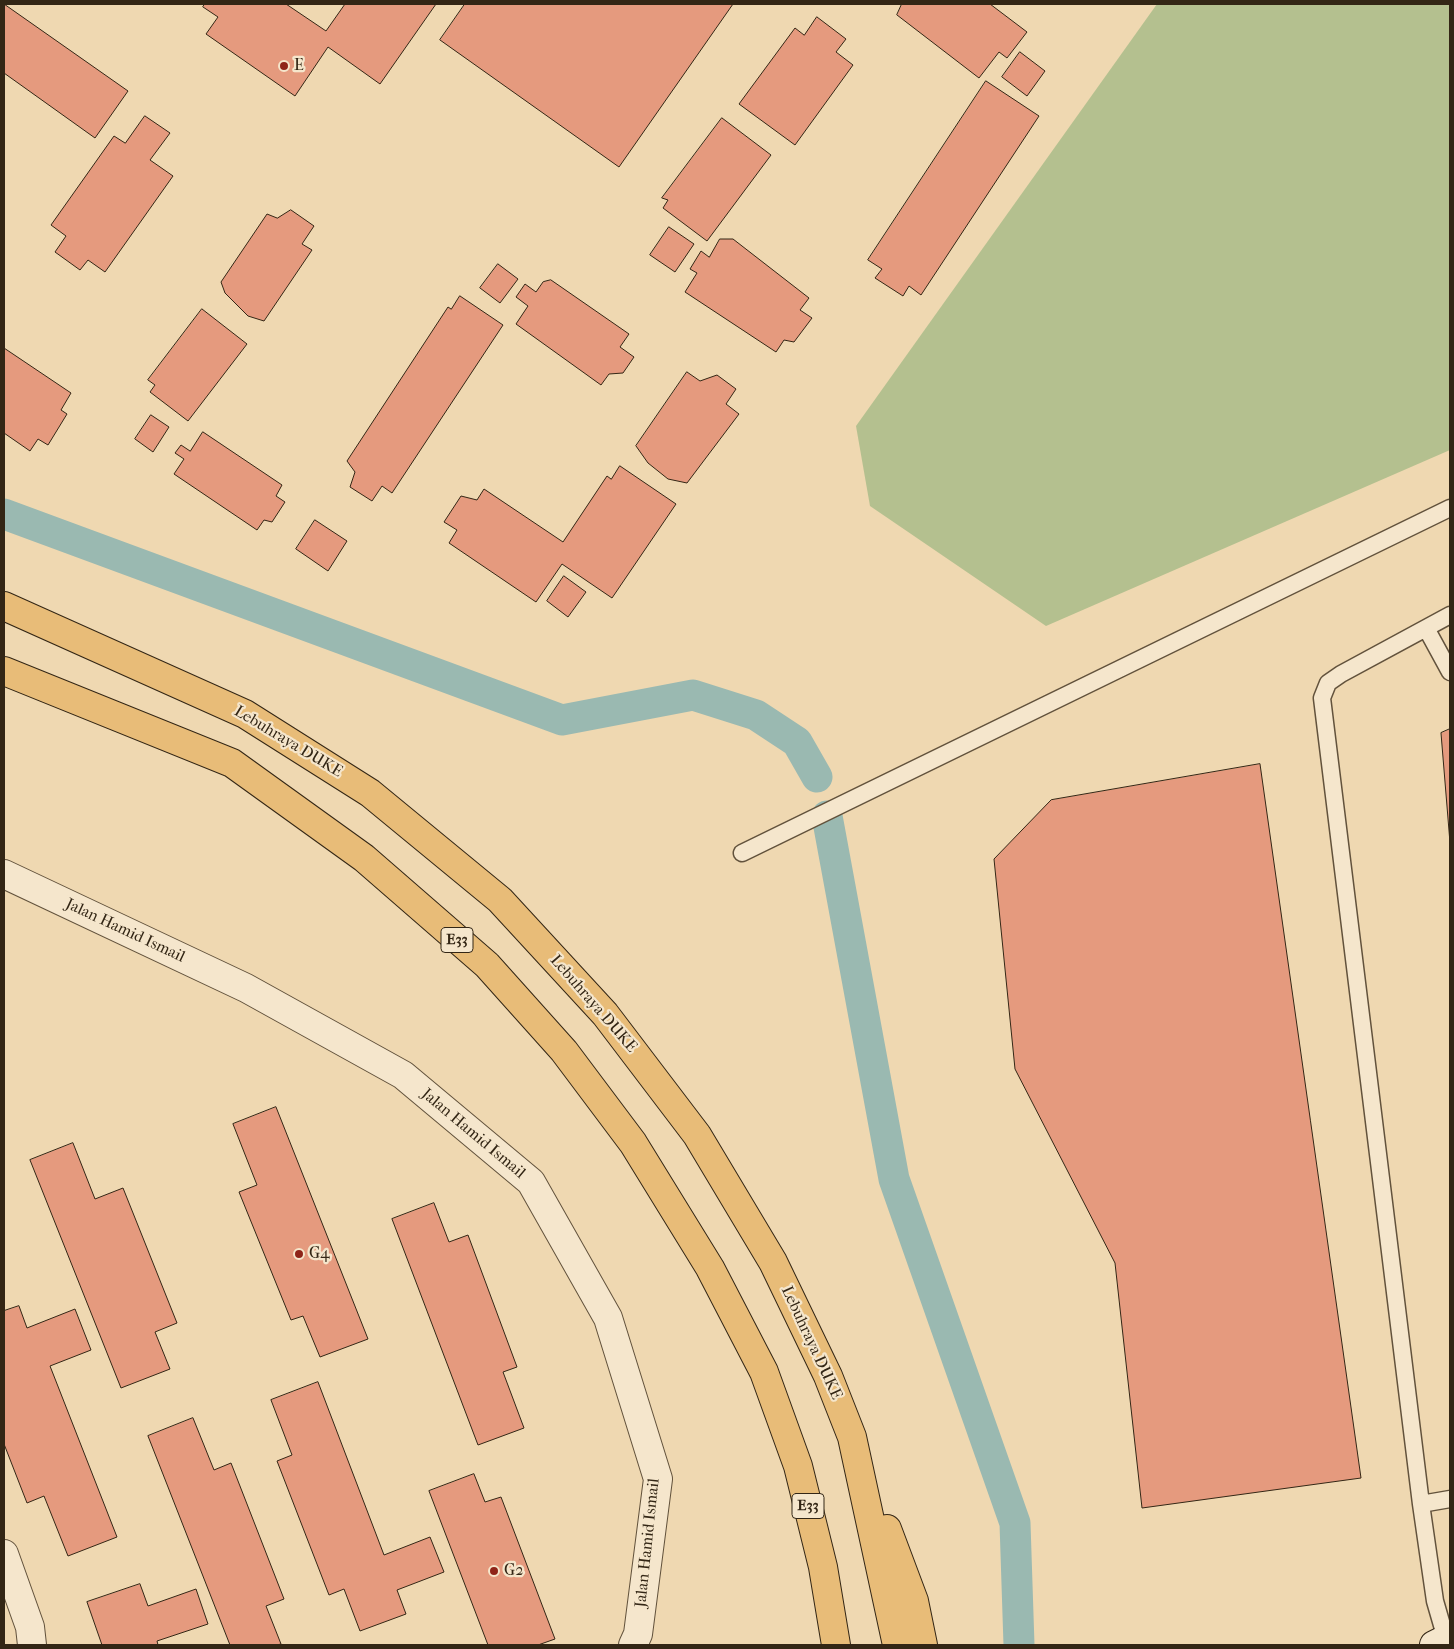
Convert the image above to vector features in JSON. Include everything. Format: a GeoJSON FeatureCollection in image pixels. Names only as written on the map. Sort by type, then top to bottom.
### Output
{"type":"FeatureCollection","features":[{"type":"Feature","properties":{"kind":"highway","name":"Lebuhraya DUKE"},"geometry":{"type":"LineString","coordinates":[[4,606],[245,714],[370,793],[500,900],[605,1014],[697,1135],[773,1262],[828,1376],[852,1437],[897,1645]]}},
{"type":"Feature","properties":{"kind":"highway","name":"E33"},"geometry":{"type":"LineString","coordinates":[[4,671],[232,763],[364,858],[486,965],[564,1051],[633,1143],[710,1268],[764,1372],[798,1466],[822,1567],[836,1645]]}},
{"type":"Feature","properties":{"kind":"highway"},"geometry":{"type":"LineString","coordinates":[[852,1437],[914,1601],[923,1645]]}},
{"type":"Feature","properties":{"kind":"street","name":"Jalan Hamid Ismail"},"geometry":{"type":"LineString","coordinates":[[4,874],[246,988],[402,1075],[531,1182],[608,1318],[658,1479],[638,1634],[633,1645]]}},
{"type":"Feature","properties":{"kind":"street"},"geometry":{"type":"LineString","coordinates":[[4,1554],[30,1627],[32,1645]]}},
{"type":"Feature","properties":{"kind":"lane"},"geometry":{"type":"LineString","coordinates":[[742,853],[1450,508]]}},
{"type":"Feature","properties":{"kind":"lane"},"geometry":{"type":"LineString","coordinates":[[1443,1640],[1435,1601],[1421,1504],[1322,698],[1328,683],[1341,674],[1450,615]]}},
{"type":"Feature","properties":{"kind":"lane"},"geometry":{"type":"LineString","coordinates":[[1426,628],[1450,672]]}},
{"type":"Feature","properties":{"kind":"lane"},"geometry":{"type":"LineString","coordinates":[[1421,1504],[1450,1499]]}},
{"type":"Feature","properties":{"kind":"green space"},"geometry":{"type":"Polygon","coordinates":[[[1157,4],[1450,4],[1450,450],[1046,626],[870,506],[856,426],[1157,4]]]}},
{"type":"Feature","properties":{"kind":"building"},"geometry":{"type":"Polygon","coordinates":[[[4,4],[128,91],[95,138],[4,73],[4,4]]]}},
{"type":"Feature","properties":{"kind":"building","name":"E"},"geometry":{"type":"Polygon","coordinates":[[[205,4],[286,4],[326,31],[345,4],[436,4],[380,84],[328,47],[295,96],[206,34],[218,17],[203,7],[205,4]]]}},
{"type":"Feature","properties":{"kind":"building"},"geometry":{"type":"Polygon","coordinates":[[[465,4],[733,4],[619,167],[440,40],[465,4]]]}},
{"type":"Feature","properties":{"kind":"building"},"geometry":{"type":"Polygon","coordinates":[[[902,4],[990,4],[1027,32],[1007,58],[999,52],[979,78],[897,15],[902,4]]]}},
{"type":"Feature","properties":{"kind":"building"},"geometry":{"type":"Polygon","coordinates":[[[817,17],[846,39],[836,52],[853,65],[795,145],[739,104],[795,28],[804,35],[817,17]]]}},
{"type":"Feature","properties":{"kind":"building"},"geometry":{"type":"Polygon","coordinates":[[[1020,52],[1045,71],[1027,96],[1002,77],[1020,52]]]}},
{"type":"Feature","properties":{"kind":"building"},"geometry":{"type":"Polygon","coordinates":[[[986,81],[1039,116],[921,295],[909,286],[903,296],[875,278],[882,269],[868,260],[986,81]]]}},
{"type":"Feature","properties":{"kind":"building"},"geometry":{"type":"Polygon","coordinates":[[[145,116],[170,133],[150,160],[173,176],[105,272],[88,260],[80,270],[55,252],[66,236],[51,225],[114,136],[125,143],[145,116]]]}},
{"type":"Feature","properties":{"kind":"building"},"geometry":{"type":"Polygon","coordinates":[[[722,118],[771,155],[707,241],[663,208],[668,200],[662,198],[722,118]]]}},
{"type":"Feature","properties":{"kind":"building"},"geometry":{"type":"Polygon","coordinates":[[[291,210],[314,226],[302,244],[312,250],[264,321],[248,316],[225,293],[221,282],[267,214],[277,218],[291,210]]]}},
{"type":"Feature","properties":{"kind":"building"},"geometry":{"type":"Polygon","coordinates":[[[669,227],[694,244],[675,272],[650,255],[669,227]]]}},
{"type":"Feature","properties":{"kind":"building"},"geometry":{"type":"Polygon","coordinates":[[[720,239],[733,239],[809,298],[800,310],[812,318],[794,342],[784,340],[776,352],[685,292],[697,273],[690,269],[701,251],[709,257],[720,239]]]}},
{"type":"Feature","properties":{"kind":"building"},"geometry":{"type":"Polygon","coordinates":[[[498,264],[518,279],[500,303],[480,288],[498,264]]]}},
{"type":"Feature","properties":{"kind":"building"},"geometry":{"type":"Polygon","coordinates":[[[551,280],[629,334],[620,347],[634,357],[623,373],[609,374],[601,385],[516,324],[528,306],[516,297],[525,284],[536,292],[543,282],[551,280]]]}},
{"type":"Feature","properties":{"kind":"building"},"geometry":{"type":"Polygon","coordinates":[[[460,296],[503,325],[392,493],[382,486],[372,501],[350,487],[355,472],[347,461],[448,307],[451,309],[460,296]]]}},
{"type":"Feature","properties":{"kind":"building"},"geometry":{"type":"Polygon","coordinates":[[[202,309],[247,344],[188,421],[150,392],[155,385],[148,380],[202,309]]]}},
{"type":"Feature","properties":{"kind":"building"},"geometry":{"type":"Polygon","coordinates":[[[4,348],[71,393],[61,410],[67,414],[48,445],[38,439],[30,451],[4,433],[4,348]]]}},
{"type":"Feature","properties":{"kind":"building"},"geometry":{"type":"Polygon","coordinates":[[[687,372],[700,381],[717,375],[736,389],[726,404],[739,414],[687,483],[668,479],[648,463],[636,446],[687,372]]]}},
{"type":"Feature","properties":{"kind":"building"},"geometry":{"type":"Polygon","coordinates":[[[151,415],[169,427],[153,452],[135,439],[151,415]]]}},
{"type":"Feature","properties":{"kind":"building"},"geometry":{"type":"Polygon","coordinates":[[[203,432],[282,485],[276,496],[285,502],[272,522],[264,520],[257,530],[174,474],[184,459],[175,453],[181,445],[190,451],[203,432]]]}},
{"type":"Feature","properties":{"kind":"building"},"geometry":{"type":"Polygon","coordinates":[[[620,466],[676,504],[612,598],[562,564],[536,602],[449,543],[457,530],[444,522],[461,496],[477,500],[484,489],[563,542],[607,476],[611,479],[620,466]]]}},
{"type":"Feature","properties":{"kind":"building"},"geometry":{"type":"Polygon","coordinates":[[[315,520],[347,541],[328,571],[296,549],[315,520]]]}},
{"type":"Feature","properties":{"kind":"building"},"geometry":{"type":"Polygon","coordinates":[[[564,576],[586,592],[568,617],[547,601],[564,576]]]}},
{"type":"Feature","properties":{"kind":"building"},"geometry":{"type":"Polygon","coordinates":[[[1450,729],[1450,843],[1441,733],[1450,729]]]}},
{"type":"Feature","properties":{"kind":"building"},"geometry":{"type":"Polygon","coordinates":[[[1260,764],[1361,1478],[1142,1508],[1115,1263],[1015,1069],[994,859],[1051,800],[1260,764]]]}},
{"type":"Feature","properties":{"kind":"building","name":"G4"},"geometry":{"type":"Polygon","coordinates":[[[276,1107],[368,1339],[320,1357],[303,1316],[291,1320],[239,1192],[257,1185],[233,1124],[276,1107]]]}},
{"type":"Feature","properties":{"kind":"building"},"geometry":{"type":"Polygon","coordinates":[[[73,1143],[95,1199],[123,1188],[177,1323],[155,1332],[170,1369],[121,1388],[30,1160],[73,1143]]]}},
{"type":"Feature","properties":{"kind":"building"},"geometry":{"type":"Polygon","coordinates":[[[434,1203],[449,1242],[468,1235],[517,1367],[503,1372],[524,1428],[478,1445],[392,1219],[434,1203]]]}},
{"type":"Feature","properties":{"kind":"building"},"geometry":{"type":"Polygon","coordinates":[[[19,1306],[27,1328],[75,1309],[91,1350],[50,1366],[117,1537],[68,1556],[44,1496],[27,1503],[4,1444],[4,1311],[19,1306]]]}},
{"type":"Feature","properties":{"kind":"building"},"geometry":{"type":"Polygon","coordinates":[[[318,1382],[384,1555],[430,1537],[444,1572],[397,1590],[406,1614],[360,1631],[344,1589],[329,1595],[277,1461],[292,1455],[271,1400],[318,1382]]]}},
{"type":"Feature","properties":{"kind":"building"},"geometry":{"type":"Polygon","coordinates":[[[193,1418],[214,1470],[231,1463],[284,1599],[266,1606],[281,1644],[230,1645],[148,1436],[193,1418]]]}},
{"type":"Feature","properties":{"kind":"building","name":"G2"},"geometry":{"type":"Polygon","coordinates":[[[474,1474],[485,1502],[501,1497],[555,1639],[538,1645],[488,1645],[429,1491],[474,1474]]]}},
{"type":"Feature","properties":{"kind":"building"},"geometry":{"type":"Polygon","coordinates":[[[140,1584],[148,1606],[196,1589],[208,1624],[157,1641],[158,1645],[102,1645],[87,1602],[140,1584]]]}},
{"type":"Feature","properties":{"kind":"waterway"},"geometry":{"type":"LineString","coordinates":[[4,514],[562,720],[693,695],[756,715],[797,742],[817,777]]}},
{"type":"Feature","properties":{"kind":"waterway"},"geometry":{"type":"LineString","coordinates":[[827,816],[894,1179],[1015,1523],[1019,1645]]}},
{"type":"Feature","properties":{"kind":"place","name":"E"},"geometry":{"type":"Point","coordinates":[284,66]}},
{"type":"Feature","properties":{"kind":"place","name":"G4"},"geometry":{"type":"Point","coordinates":[299,1254]}},
{"type":"Feature","properties":{"kind":"place","name":"G2"},"geometry":{"type":"Point","coordinates":[494,1571]}}]}
